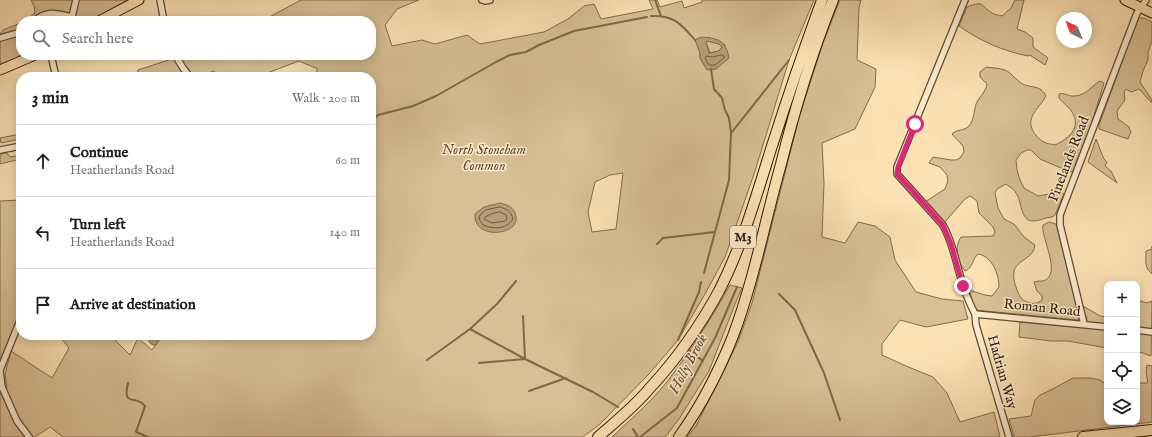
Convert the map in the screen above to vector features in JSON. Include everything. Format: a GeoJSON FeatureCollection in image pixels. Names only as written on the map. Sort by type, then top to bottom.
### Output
{"type":"FeatureCollection","features":[{"type":"Feature","properties":{"kind":"highway","name":"M3"},"geometry":{"type":"LineString","coordinates":[[598,437],[648,390],[675,358],[703,318],[719,291],[735,257],[746,227],[788,96],[822,0]]}},
{"type":"Feature","properties":{"kind":"highway","name":"M3"},"geometry":{"type":"LineString","coordinates":[[679,437],[713,380],[733,336],[747,294],[797,106],[819,36],[833,0]]}},
{"type":"Feature","properties":{"kind":"highway"},"geometry":{"type":"LineString","coordinates":[[1083,437],[1152,430]]}},
{"type":"Feature","properties":{"kind":"main road"},"geometry":{"type":"LineString","coordinates":[[109,16],[139,0]]}},
{"type":"Feature","properties":{"kind":"main road"},"geometry":{"type":"LineString","coordinates":[[1124,0],[1143,3],[1152,13]]}},
{"type":"Feature","properties":{"kind":"main road"},"geometry":{"type":"LineString","coordinates":[[0,70],[23,60]]}},
{"type":"Feature","properties":{"kind":"street"},"geometry":{"type":"LineString","coordinates":[[73,16],[76,0]]}},
{"type":"Feature","properties":{"kind":"street"},"geometry":{"type":"LineString","coordinates":[[160,0],[163,16]]}},
{"type":"Feature","properties":{"kind":"street"},"geometry":{"type":"LineString","coordinates":[[482,0],[490,0]]}},
{"type":"Feature","properties":{"kind":"street","name":"Hadrian Way"},"geometry":{"type":"LineString","coordinates":[[965,0],[898,167],[897,174],[943,225],[948,233],[962,283],[975,314],[976,325],[1009,437]]}},
{"type":"Feature","properties":{"kind":"street","name":"Pinelands Road"},"geometry":{"type":"LineString","coordinates":[[1084,324],[1060,226],[1060,215],[1143,3]]}},
{"type":"Feature","properties":{"kind":"street"},"geometry":{"type":"LineString","coordinates":[[39,16],[53,12],[64,16]]}},
{"type":"Feature","properties":{"kind":"street"},"geometry":{"type":"LineString","coordinates":[[0,38],[16,33]]}},
{"type":"Feature","properties":{"kind":"street"},"geometry":{"type":"LineString","coordinates":[[52,60],[55,72]]}},
{"type":"Feature","properties":{"kind":"street"},"geometry":{"type":"LineString","coordinates":[[178,60],[186,72]]}},
{"type":"Feature","properties":{"kind":"street"},"geometry":{"type":"LineString","coordinates":[[0,150],[16,147]]}},
{"type":"Feature","properties":{"kind":"street","name":"Roman Road"},"geometry":{"type":"LineString","coordinates":[[975,314],[1104,327]]}},
{"type":"Feature","properties":{"kind":"street"},"geometry":{"type":"LineString","coordinates":[[16,330],[0,370],[2,387],[16,421],[29,437]]}},
{"type":"Feature","properties":{"kind":"street"},"geometry":{"type":"LineString","coordinates":[[1140,330],[1152,332]]}},
{"type":"Feature","properties":{"kind":"green space"},"geometry":{"type":"Polygon","coordinates":[[[31,0],[128,0],[99,16],[31,16],[35,13],[31,0]]]}},
{"type":"Feature","properties":{"kind":"green space","name":"North Stoneham Common"},"geometry":{"type":"Polygon","coordinates":[[[301,0],[419,0],[397,9],[385,25],[392,46],[422,40],[435,44],[467,35],[480,44],[544,32],[568,19],[584,6],[594,4],[601,19],[653,9],[649,0],[657,0],[660,7],[682,1],[684,8],[702,2],[702,0],[814,0],[789,60],[755,171],[725,257],[678,340],[649,374],[600,424],[583,437],[63,437],[50,427],[35,437],[0,437],[0,385],[7,388],[5,374],[11,351],[52,378],[69,348],[63,340],[115,340],[130,355],[137,340],[140,340],[152,350],[159,340],[376,340],[376,72],[316,72],[318,69],[299,61],[270,72],[137,72],[138,70],[169,60],[376,60],[376,16],[271,16],[301,0]],[[708,37],[700,53],[701,60],[707,69],[716,69],[725,45],[708,37]],[[623,173],[610,175],[595,182],[588,212],[592,232],[616,229],[623,173]]]}},
{"type":"Feature","properties":{"kind":"green space"},"geometry":{"type":"Polygon","coordinates":[[[840,0],[861,0],[859,8],[857,60],[876,69],[875,87],[855,129],[822,143],[824,183],[822,237],[845,243],[858,222],[875,226],[890,237],[895,260],[916,292],[942,299],[963,301],[968,319],[926,327],[900,320],[882,344],[882,355],[933,377],[947,393],[960,422],[994,412],[1000,437],[687,437],[696,426],[738,342],[752,303],[800,114],[824,40],[840,0]]]}},
{"type":"Feature","properties":{"kind":"green space"},"geometry":{"type":"Polygon","coordinates":[[[1015,0],[1024,0],[1017,29],[1025,32],[1033,38],[1033,47],[1048,58],[1045,65],[1030,55],[1019,54],[992,45],[959,26],[967,7],[981,4],[993,14],[1002,16],[1011,8],[1015,0]]]}},
{"type":"Feature","properties":{"kind":"green space"},"geometry":{"type":"Polygon","coordinates":[[[1138,18],[1144,18],[1152,22],[1152,41],[1148,52],[1148,60],[1140,82],[1152,102],[1139,89],[1131,92],[1126,89],[1124,92],[1125,100],[1117,111],[1118,119],[1129,127],[1131,132],[1128,139],[1099,129],[1099,125],[1138,18]]]}},
{"type":"Feature","properties":{"kind":"green space"},"geometry":{"type":"Polygon","coordinates":[[[16,25],[16,58],[0,65],[0,34],[3,30],[16,25]]]}},
{"type":"Feature","properties":{"kind":"green space"},"geometry":{"type":"Polygon","coordinates":[[[706,42],[715,42],[722,47],[719,51],[710,53],[706,42]]]}},
{"type":"Feature","properties":{"kind":"green space"},"geometry":{"type":"Polygon","coordinates":[[[986,67],[1005,70],[1022,84],[1042,90],[1046,96],[1032,117],[1031,127],[1035,134],[1043,142],[1055,145],[1065,140],[1069,136],[1075,123],[1075,118],[1072,112],[1059,98],[1059,94],[1073,96],[1079,95],[1086,92],[1100,81],[1104,83],[1091,125],[1073,171],[1070,172],[1040,159],[1031,150],[1021,153],[1016,160],[1017,170],[1024,188],[1038,196],[1059,192],[1064,194],[1055,215],[1033,221],[1029,220],[1023,214],[1018,196],[1012,188],[1006,184],[997,189],[995,193],[998,208],[1004,219],[1014,224],[1024,237],[1035,245],[1030,256],[1020,262],[1014,271],[1014,279],[1020,297],[1031,303],[1036,303],[1042,300],[1042,296],[1037,291],[1034,282],[1043,281],[1049,277],[1051,271],[1043,225],[1049,222],[1056,224],[1079,314],[1078,320],[975,310],[969,290],[992,296],[999,287],[998,277],[991,262],[983,255],[978,254],[970,268],[965,271],[960,263],[957,250],[958,245],[961,237],[993,236],[995,232],[993,227],[979,213],[977,201],[970,196],[965,199],[944,223],[925,202],[945,189],[948,181],[947,175],[940,167],[929,163],[933,157],[956,160],[960,158],[964,152],[963,146],[952,134],[956,131],[967,128],[971,124],[976,104],[984,92],[987,84],[980,77],[980,72],[986,67]]]}},
{"type":"Feature","properties":{"kind":"green space"},"geometry":{"type":"Polygon","coordinates":[[[16,135],[16,140],[1,143],[0,138],[16,135]]]}},
{"type":"Feature","properties":{"kind":"green space"},"geometry":{"type":"Polygon","coordinates":[[[1096,139],[1104,159],[1107,162],[1105,166],[1111,171],[1117,183],[1088,162],[1096,139]]]}},
{"type":"Feature","properties":{"kind":"green space"},"geometry":{"type":"Polygon","coordinates":[[[2,153],[7,153],[10,157],[16,156],[16,160],[0,164],[0,155],[2,155],[2,153]]]}},
{"type":"Feature","properties":{"kind":"green space"},"geometry":{"type":"Polygon","coordinates":[[[16,200],[16,324],[0,365],[0,201],[16,200]]]}},
{"type":"Feature","properties":{"kind":"green space"},"geometry":{"type":"Polygon","coordinates":[[[1152,249],[1152,274],[1147,266],[1146,251],[1152,249]]]}},
{"type":"Feature","properties":{"kind":"green space"},"geometry":{"type":"Polygon","coordinates":[[[730,285],[742,288],[709,371],[679,419],[665,437],[612,437],[647,404],[666,383],[700,335],[730,285]]]}},
{"type":"Feature","properties":{"kind":"green space"},"geometry":{"type":"Polygon","coordinates":[[[1140,301],[1147,303],[1152,301],[1151,356],[1140,352],[1140,301]]]}},
{"type":"Feature","properties":{"kind":"green space"},"geometry":{"type":"Polygon","coordinates":[[[1083,306],[1100,316],[1104,317],[1104,347],[1068,341],[1051,341],[1019,337],[1020,322],[1086,328],[1087,318],[1083,306]]]}},
{"type":"Feature","properties":{"kind":"green space"},"geometry":{"type":"Polygon","coordinates":[[[1147,365],[1152,366],[1152,422],[1140,423],[1140,383],[1148,383],[1146,372],[1147,365]]]}},
{"type":"Feature","properties":{"kind":"green space"},"geometry":{"type":"Polygon","coordinates":[[[1073,378],[1091,378],[1100,380],[1104,383],[1104,425],[1128,425],[1030,437],[1014,437],[1009,419],[1031,416],[1035,400],[1040,395],[1073,378]]]}},
{"type":"Feature","properties":{"kind":"water"},"geometry":{"type":"Polygon","coordinates":[[[701,37],[712,38],[720,41],[726,47],[729,58],[716,69],[707,70],[700,58],[700,53],[695,40],[701,37]],[[707,41],[709,53],[719,51],[722,47],[719,44],[707,41]]]}},
{"type":"Feature","properties":{"kind":"water"},"geometry":{"type":"Polygon","coordinates":[[[500,203],[509,206],[514,211],[516,221],[513,226],[498,232],[489,232],[482,229],[477,223],[475,214],[484,207],[500,203]]]}},
{"type":"Feature","properties":{"kind":"water"},"geometry":{"type":"Polygon","coordinates":[[[149,340],[159,340],[156,345],[150,343],[149,340]]]}},
{"type":"Feature","properties":{"kind":"waterway"},"geometry":{"type":"LineString","coordinates":[[655,0],[661,16]]}},
{"type":"Feature","properties":{"kind":"waterway"},"geometry":{"type":"LineString","coordinates":[[651,16],[666,17],[671,19],[681,25],[695,40]]}},
{"type":"Feature","properties":{"kind":"waterway"},"geometry":{"type":"LineString","coordinates":[[376,117],[378,115],[413,106],[436,96],[510,55],[526,52],[539,45],[574,31],[647,17]]}},
{"type":"Feature","properties":{"kind":"waterway"},"geometry":{"type":"LineString","coordinates":[[732,132],[789,60]]}},
{"type":"Feature","properties":{"kind":"waterway"},"geometry":{"type":"LineString","coordinates":[[704,273],[729,180],[731,132],[729,118],[722,98],[714,89],[711,69]]}},
{"type":"Feature","properties":{"kind":"waterway"},"geometry":{"type":"LineString","coordinates":[[657,244],[663,238],[715,232]]}},
{"type":"Feature","properties":{"kind":"waterway"},"geometry":{"type":"LineString","coordinates":[[427,360],[470,329],[497,304],[516,281]]}},
{"type":"Feature","properties":{"kind":"waterway"},"geometry":{"type":"LineString","coordinates":[[678,340],[699,292],[701,282]]}},
{"type":"Feature","properties":{"kind":"waterway","name":"Holly Brook"},"geometry":{"type":"LineString","coordinates":[[640,437],[677,408],[715,338],[737,287]]}},
{"type":"Feature","properties":{"kind":"waterway","name":"Holly Brook"},"geometry":{"type":"LineString","coordinates":[[779,294],[795,310],[824,373],[840,420]]}},
{"type":"Feature","properties":{"kind":"waterway"},"geometry":{"type":"LineString","coordinates":[[479,363],[525,359],[523,316]]}},
{"type":"Feature","properties":{"kind":"waterway"},"geometry":{"type":"LineString","coordinates":[[470,329],[525,359],[593,392],[618,407]]}},
{"type":"Feature","properties":{"kind":"waterway"},"geometry":{"type":"LineString","coordinates":[[689,350],[703,361]]}},
{"type":"Feature","properties":{"kind":"waterway"},"geometry":{"type":"LineString","coordinates":[[529,391],[566,378]]}},
{"type":"Feature","properties":{"kind":"waterway","name":"Holly Brook"},"geometry":{"type":"LineString","coordinates":[[128,383],[128,398],[138,401],[145,406],[136,432],[148,437]]}},
{"type":"Feature","properties":{"kind":"waterway"},"geometry":{"type":"LineString","coordinates":[[633,429],[638,437]]}},
{"type":"Feature","properties":{"kind":"route"},"geometry":{"type":"LineString","coordinates":[[915,124],[898,167],[897,174],[943,225],[948,233],[963,286]]}}]}
